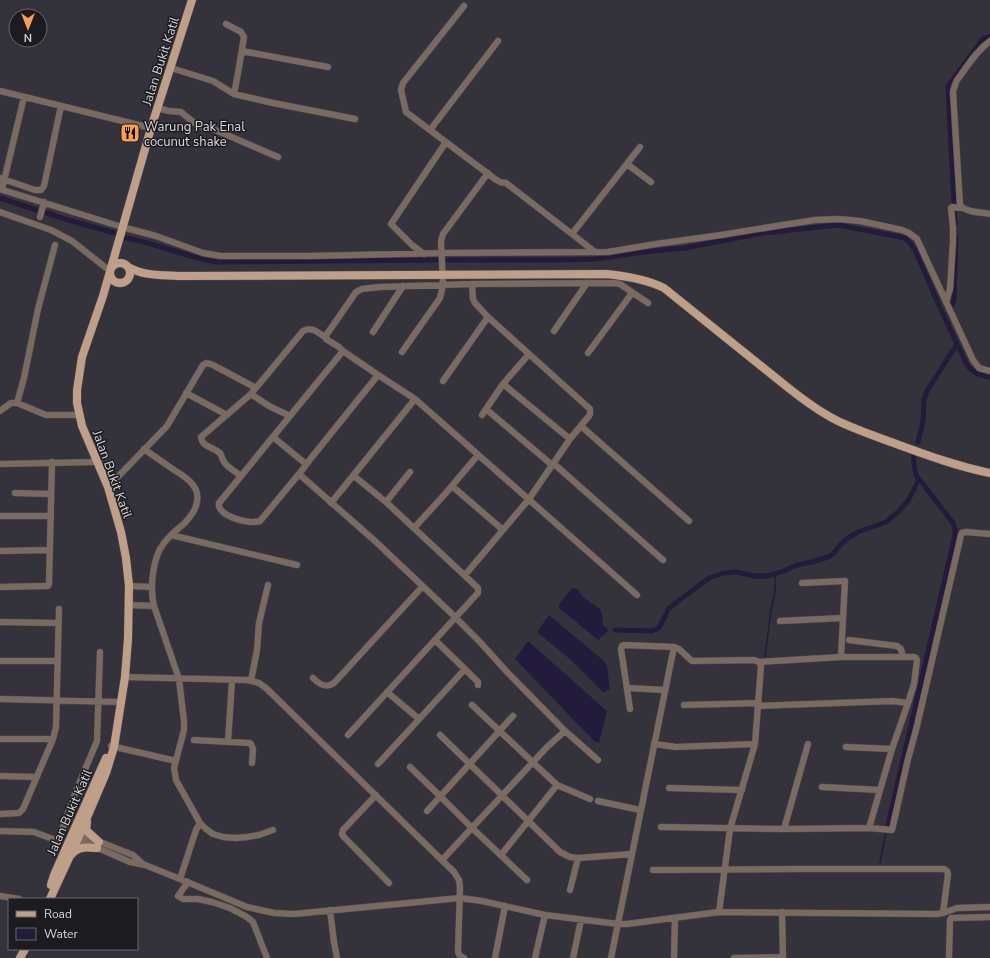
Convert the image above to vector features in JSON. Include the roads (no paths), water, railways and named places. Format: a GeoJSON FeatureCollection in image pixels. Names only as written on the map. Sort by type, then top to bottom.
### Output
{"type":"FeatureCollection","features":[{"type":"Feature","properties":{"kind":"main road","name":"Jalan Bukit Katil"},"geometry":{"type":"LineString","coordinates":[[46,898],[54,875],[116,735],[125,677],[128,639],[129,586],[122,539],[108,487],[82,426],[77,403],[77,390],[82,357],[103,296],[151,128],[192,0]]}},
{"type":"Feature","properties":{"kind":"main road"},"geometry":{"type":"LineString","coordinates":[[117,245],[122,261],[127,266],[130,270],[130,276],[125,283],[120,284],[110,277],[110,271],[116,264],[122,263],[127,266],[141,273],[150,275],[178,276],[606,274],[632,277],[654,283],[664,288],[798,396],[834,419],[908,448],[990,473]]}},
{"type":"Feature","properties":{"kind":"main road"},"geometry":{"type":"LineString","coordinates":[[103,296],[111,289],[137,278],[150,275]]}},
{"type":"Feature","properties":{"kind":"main road","name":"Jalan Bukit Katil"},"geometry":{"type":"LineString","coordinates":[[50,898],[106,774],[112,746]]}},
{"type":"Feature","properties":{"kind":"main road"},"geometry":{"type":"LineString","coordinates":[[70,856],[74,851],[83,847],[98,845],[86,829],[86,824],[91,810]]}},
{"type":"Feature","properties":{"kind":"main road"},"geometry":{"type":"LineString","coordinates":[[67,846],[78,836],[78,822]]}},
{"type":"Feature","properties":{"kind":"street"},"geometry":{"type":"LineString","coordinates":[[464,6],[403,83],[401,90],[406,112],[498,181],[506,183],[595,252]]}},
{"type":"Feature","properties":{"kind":"street"},"geometry":{"type":"LineString","coordinates":[[226,24],[244,35],[245,38],[234,94]]}},
{"type":"Feature","properties":{"kind":"street"},"geometry":{"type":"LineString","coordinates":[[430,130],[498,41]]}},
{"type":"Feature","properties":{"kind":"street"},"geometry":{"type":"LineString","coordinates":[[962,208],[959,198],[953,92],[958,80],[985,44],[990,41]]}},
{"type":"Feature","properties":{"kind":"street"},"geometry":{"type":"LineString","coordinates":[[242,51],[328,67]]}},
{"type":"Feature","properties":{"kind":"street"},"geometry":{"type":"LineString","coordinates":[[171,68],[213,81],[234,94],[355,119]]}},
{"type":"Feature","properties":{"kind":"street"},"geometry":{"type":"LineString","coordinates":[[0,91],[151,128]]}},
{"type":"Feature","properties":{"kind":"street"},"geometry":{"type":"LineString","coordinates":[[24,97],[2,179],[1,189],[122,227],[156,236],[203,253],[221,256],[617,251],[815,220],[839,218],[902,230],[909,232],[914,236],[920,245],[972,360],[980,368],[990,371]]}},
{"type":"Feature","properties":{"kind":"street"},"geometry":{"type":"LineString","coordinates":[[2,179],[35,190],[41,190],[44,186],[61,106]]}},
{"type":"Feature","properties":{"kind":"street"},"geometry":{"type":"LineString","coordinates":[[158,108],[181,112],[197,125],[212,129],[278,156]]}},
{"type":"Feature","properties":{"kind":"street"},"geometry":{"type":"LineString","coordinates":[[424,254],[412,245],[391,224],[446,142]]}},
{"type":"Feature","properties":{"kind":"street"},"geometry":{"type":"LineString","coordinates":[[572,234],[640,148]]}},
{"type":"Feature","properties":{"kind":"street"},"geometry":{"type":"LineString","coordinates":[[628,164],[651,182]]}},
{"type":"Feature","properties":{"kind":"street"},"geometry":{"type":"LineString","coordinates":[[402,352],[440,298],[443,285],[441,241],[443,234],[488,173]]}},
{"type":"Feature","properties":{"kind":"street"},"geometry":{"type":"LineString","coordinates":[[40,217],[44,202]]}},
{"type":"Feature","properties":{"kind":"street"},"geometry":{"type":"LineString","coordinates":[[946,302],[949,295],[953,234],[950,209],[952,207],[962,208],[990,214]]}},
{"type":"Feature","properties":{"kind":"street"},"geometry":{"type":"LineString","coordinates":[[0,212],[51,230],[72,241],[110,271]]}},
{"type":"Feature","properties":{"kind":"street"},"geometry":{"type":"LineString","coordinates":[[17,403],[24,378],[38,309],[55,244]]}},
{"type":"Feature","properties":{"kind":"street"},"geometry":{"type":"LineString","coordinates":[[554,331],[587,283]]}},
{"type":"Feature","properties":{"kind":"street"},"geometry":{"type":"LineString","coordinates":[[325,337],[359,290],[380,287],[472,284],[617,283],[648,303]]}},
{"type":"Feature","properties":{"kind":"street"},"geometry":{"type":"LineString","coordinates":[[465,575],[529,499],[552,464],[590,414],[590,409],[488,318],[475,303],[472,284]]}},
{"type":"Feature","properties":{"kind":"street"},"geometry":{"type":"LineString","coordinates":[[373,332],[403,286]]}},
{"type":"Feature","properties":{"kind":"street"},"geometry":{"type":"LineString","coordinates":[[588,353],[632,293]]}},
{"type":"Feature","properties":{"kind":"street"},"geometry":{"type":"LineString","coordinates":[[443,381],[488,318]]}},
{"type":"Feature","properties":{"kind":"street"},"geometry":{"type":"LineString","coordinates":[[241,476],[225,463],[218,452],[205,445],[201,440],[202,437],[251,394],[303,331],[313,329],[415,399],[637,595]]}},
{"type":"Feature","properties":{"kind":"street"},"geometry":{"type":"LineString","coordinates":[[343,351],[219,503],[219,508],[232,518],[254,522],[260,520],[299,474],[378,375]]}},
{"type":"Feature","properties":{"kind":"street"},"geometry":{"type":"LineString","coordinates":[[482,415],[503,384],[528,354]]}},
{"type":"Feature","properties":{"kind":"street"},"geometry":{"type":"LineString","coordinates":[[108,487],[167,426],[203,365],[207,363],[213,365],[256,388]]}},
{"type":"Feature","properties":{"kind":"street"},"geometry":{"type":"LineString","coordinates":[[503,384],[570,439]]}},
{"type":"Feature","properties":{"kind":"street"},"geometry":{"type":"LineString","coordinates":[[186,393],[227,415]]}},
{"type":"Feature","properties":{"kind":"street"},"geometry":{"type":"LineString","coordinates":[[251,394],[269,406],[290,416]]}},
{"type":"Feature","properties":{"kind":"street"},"geometry":{"type":"LineString","coordinates":[[331,503],[415,399]]}},
{"type":"Feature","properties":{"kind":"street"},"geometry":{"type":"LineString","coordinates":[[0,411],[11,403],[17,403],[46,415],[80,415]]}},
{"type":"Feature","properties":{"kind":"street"},"geometry":{"type":"LineString","coordinates":[[486,409],[664,560]]}},
{"type":"Feature","properties":{"kind":"street"},"geometry":{"type":"LineString","coordinates":[[581,426],[689,521]]}},
{"type":"Feature","properties":{"kind":"street"},"geometry":{"type":"LineString","coordinates":[[273,437],[306,464]]}},
{"type":"Feature","properties":{"kind":"street"},"geometry":{"type":"LineString","coordinates":[[144,449],[189,480],[196,490],[197,500],[189,518],[165,542],[157,556],[154,567],[152,587],[154,606],[179,679],[184,730],[176,761],[174,774],[176,780],[200,823],[213,834],[229,837],[247,837],[273,830]]}},
{"type":"Feature","properties":{"kind":"street"},"geometry":{"type":"LineString","coordinates":[[414,528],[478,455]]}},
{"type":"Feature","properties":{"kind":"street"},"geometry":{"type":"LineString","coordinates":[[0,586],[48,586],[49,584],[52,462]]}},
{"type":"Feature","properties":{"kind":"street"},"geometry":{"type":"LineString","coordinates":[[0,464],[97,462]]}},
{"type":"Feature","properties":{"kind":"street"},"geometry":{"type":"LineString","coordinates":[[386,502],[410,472]]}},
{"type":"Feature","properties":{"kind":"street"},"geometry":{"type":"LineString","coordinates":[[299,474],[375,541],[456,619],[565,730],[598,760]]}},
{"type":"Feature","properties":{"kind":"street"},"geometry":{"type":"LineString","coordinates":[[348,735],[456,619],[478,591],[478,588],[465,575],[386,502],[354,476]]}},
{"type":"Feature","properties":{"kind":"street"},"geometry":{"type":"LineString","coordinates":[[452,486],[503,530]]}},
{"type":"Feature","properties":{"kind":"street"},"geometry":{"type":"LineString","coordinates":[[15,493],[51,494]]}},
{"type":"Feature","properties":{"kind":"street"},"geometry":{"type":"LineString","coordinates":[[0,516],[51,516]]}},
{"type":"Feature","properties":{"kind":"street"},"geometry":{"type":"LineString","coordinates":[[661,827],[730,829],[869,828],[892,830],[961,535],[962,533],[966,532],[990,534]]}},
{"type":"Feature","properties":{"kind":"street"},"geometry":{"type":"LineString","coordinates":[[171,535],[296,565]]}},
{"type":"Feature","properties":{"kind":"street"},"geometry":{"type":"LineString","coordinates":[[0,551],[50,550]]}},
{"type":"Feature","properties":{"kind":"street"},"geometry":{"type":"LineString","coordinates":[[802,583],[845,581],[841,657]]}},
{"type":"Feature","properties":{"kind":"street"},"geometry":{"type":"LineString","coordinates":[[251,681],[259,623],[268,585]]}},
{"type":"Feature","properties":{"kind":"street"},"geometry":{"type":"LineString","coordinates":[[129,586],[152,587]]}},
{"type":"Feature","properties":{"kind":"street"},"geometry":{"type":"LineString","coordinates":[[313,678],[322,685],[327,686],[334,683],[422,587]]}},
{"type":"Feature","properties":{"kind":"street"},"geometry":{"type":"LineString","coordinates":[[129,605],[154,606]]}},
{"type":"Feature","properties":{"kind":"street"},"geometry":{"type":"LineString","coordinates":[[0,814],[19,813],[23,809],[53,739],[56,727],[59,609]]}},
{"type":"Feature","properties":{"kind":"street"},"geometry":{"type":"LineString","coordinates":[[780,622],[843,618]]}},
{"type":"Feature","properties":{"kind":"street"},"geometry":{"type":"LineString","coordinates":[[0,622],[58,623]]}},
{"type":"Feature","properties":{"kind":"street"},"geometry":{"type":"LineString","coordinates":[[435,640],[478,682],[478,685]]}},
{"type":"Feature","properties":{"kind":"street"},"geometry":{"type":"LineString","coordinates":[[848,640],[897,646],[901,648],[902,657]]}},
{"type":"Feature","properties":{"kind":"street"},"geometry":{"type":"LineString","coordinates":[[630,709],[621,648],[624,645],[674,647],[679,649],[692,661],[754,660],[759,662],[841,657],[914,657],[917,660],[914,684],[892,749],[869,828]]}},
{"type":"Feature","properties":{"kind":"street"},"geometry":{"type":"LineString","coordinates":[[611,958],[674,647]]}},
{"type":"Feature","properties":{"kind":"street"},"geometry":{"type":"LineString","coordinates":[[0,831],[34,832],[58,841],[76,791],[97,741],[100,652]]}},
{"type":"Feature","properties":{"kind":"street"},"geometry":{"type":"LineString","coordinates":[[0,660],[57,661]]}},
{"type":"Feature","properties":{"kind":"street"},"geometry":{"type":"LineString","coordinates":[[719,912],[730,829],[755,744],[761,666],[759,662]]}},
{"type":"Feature","properties":{"kind":"street"},"geometry":{"type":"LineString","coordinates":[[378,764],[465,669]]}},
{"type":"Feature","properties":{"kind":"street"},"geometry":{"type":"LineString","coordinates":[[125,677],[251,681],[259,683],[266,688],[454,872],[459,883],[460,898],[458,949],[459,954],[464,958]]}},
{"type":"Feature","properties":{"kind":"street"},"geometry":{"type":"LineString","coordinates":[[228,742],[232,680]]}},
{"type":"Feature","properties":{"kind":"street"},"geometry":{"type":"LineString","coordinates":[[627,688],[665,690]]}},
{"type":"Feature","properties":{"kind":"street"},"geometry":{"type":"LineString","coordinates":[[387,692],[419,719]]}},
{"type":"Feature","properties":{"kind":"street"},"geometry":{"type":"LineString","coordinates":[[0,699],[120,702]]}},
{"type":"Feature","properties":{"kind":"street"},"geometry":{"type":"LineString","coordinates":[[684,705],[892,701],[908,703]]}},
{"type":"Feature","properties":{"kind":"street"},"geometry":{"type":"LineString","coordinates":[[472,705],[557,784],[590,799]]}},
{"type":"Feature","properties":{"kind":"street"},"geometry":{"type":"LineString","coordinates":[[427,811],[513,716]]}},
{"type":"Feature","properties":{"kind":"street"},"geometry":{"type":"LineString","coordinates":[[442,860],[532,762],[565,730]]}},
{"type":"Feature","properties":{"kind":"street"},"geometry":{"type":"LineString","coordinates":[[440,735],[560,852],[570,857],[578,858],[632,854]]}},
{"type":"Feature","properties":{"kind":"street"},"geometry":{"type":"LineString","coordinates":[[0,739],[53,739]]}},
{"type":"Feature","properties":{"kind":"street"},"geometry":{"type":"LineString","coordinates":[[194,740],[249,743],[253,749],[252,763]]}},
{"type":"Feature","properties":{"kind":"street"},"geometry":{"type":"LineString","coordinates":[[654,744],[676,747],[755,744]]}},
{"type":"Feature","properties":{"kind":"street"},"geometry":{"type":"LineString","coordinates":[[784,829],[808,744]]}},
{"type":"Feature","properties":{"kind":"street"},"geometry":{"type":"LineString","coordinates":[[112,746],[176,761]]}},
{"type":"Feature","properties":{"kind":"street"},"geometry":{"type":"LineString","coordinates":[[846,747],[892,749]]}},
{"type":"Feature","properties":{"kind":"street"},"geometry":{"type":"LineString","coordinates":[[410,767],[527,880]]}},
{"type":"Feature","properties":{"kind":"street"},"geometry":{"type":"LineString","coordinates":[[0,776],[37,777]]}},
{"type":"Feature","properties":{"kind":"street"},"geometry":{"type":"LineString","coordinates":[[501,856],[557,784]]}},
{"type":"Feature","properties":{"kind":"street"},"geometry":{"type":"LineString","coordinates":[[822,787],[880,790]]}},
{"type":"Feature","properties":{"kind":"street"},"geometry":{"type":"LineString","coordinates":[[669,788],[742,790]]}},
{"type":"Feature","properties":{"kind":"street"},"geometry":{"type":"LineString","coordinates":[[376,795],[343,830],[342,834],[390,882]]}},
{"type":"Feature","properties":{"kind":"street"},"geometry":{"type":"LineString","coordinates":[[598,801],[640,810]]}},
{"type":"Feature","properties":{"kind":"street"},"geometry":{"type":"LineString","coordinates":[[180,879],[196,830],[200,823]]}},
{"type":"Feature","properties":{"kind":"street"},"geometry":{"type":"LineString","coordinates":[[78,836],[130,862],[144,865],[188,882],[247,908],[274,913],[294,914],[460,898],[482,901],[545,915],[618,924],[719,912],[937,914],[957,908],[990,907]]}},
{"type":"Feature","properties":{"kind":"street"},"geometry":{"type":"LineString","coordinates":[[570,890],[578,858]]}},
{"type":"Feature","properties":{"kind":"street"},"geometry":{"type":"LineString","coordinates":[[653,870],[944,869],[948,874],[943,913]]}},
{"type":"Feature","properties":{"kind":"street"},"geometry":{"type":"LineString","coordinates":[[188,882],[178,896],[212,902],[230,908],[247,917],[253,922],[267,958]]}},
{"type":"Feature","properties":{"kind":"street"},"geometry":{"type":"LineString","coordinates":[[0,896],[13,898]]}},
{"type":"Feature","properties":{"kind":"street"},"geometry":{"type":"LineString","coordinates":[[495,958],[505,906]]}},
{"type":"Feature","properties":{"kind":"street"},"geometry":{"type":"LineString","coordinates":[[330,910],[337,958]]}},
{"type":"Feature","properties":{"kind":"street"},"geometry":{"type":"LineString","coordinates":[[734,958],[783,958],[782,912]]}},
{"type":"Feature","properties":{"kind":"street"},"geometry":{"type":"LineString","coordinates":[[535,958],[545,915]]}},
{"type":"Feature","properties":{"kind":"street"},"geometry":{"type":"LineString","coordinates":[[949,958],[951,918],[990,917]]}},
{"type":"Feature","properties":{"kind":"street"},"geometry":{"type":"LineString","coordinates":[[674,958],[675,918]]}},
{"type":"Feature","properties":{"kind":"street"},"geometry":{"type":"LineString","coordinates":[[573,958],[581,920]]}},
{"type":"Feature","properties":{"kind":"water"},"geometry":{"type":"Polygon","coordinates":[[[572,588],[577,589],[583,597],[600,609],[602,613],[603,625],[608,630],[598,640],[559,608],[559,604],[572,588]]]}},
{"type":"Feature","properties":{"kind":"water"},"geometry":{"type":"Polygon","coordinates":[[[549,615],[604,661],[607,666],[610,690],[603,692],[571,660],[538,633],[539,629],[549,615]]]}},
{"type":"Feature","properties":{"kind":"water"},"geometry":{"type":"Polygon","coordinates":[[[528,641],[607,711],[599,743],[595,742],[515,659],[528,641]]]}},
{"type":"Feature","properties":{"kind":"waterway"},"geometry":{"type":"LineString","coordinates":[[955,225],[948,86],[983,39],[990,36]]}},
{"type":"Feature","properties":{"kind":"waterway"},"geometry":{"type":"LineString","coordinates":[[0,198],[114,233]]}},
{"type":"Feature","properties":{"kind":"waterway"},"geometry":{"type":"LineString","coordinates":[[448,260],[596,259],[685,248],[763,233],[838,225],[905,238],[915,250],[967,365],[977,374],[990,377]]}},
{"type":"Feature","properties":{"kind":"waterway"},"geometry":{"type":"LineString","coordinates":[[951,306],[954,301],[956,237]]}},
{"type":"Feature","properties":{"kind":"waterway"},"geometry":{"type":"LineString","coordinates":[[126,238],[216,262],[442,260]]}},
{"type":"Feature","properties":{"kind":"waterway"},"geometry":{"type":"LineString","coordinates":[[918,442],[923,422],[924,400],[927,391],[957,344]]}},
{"type":"Feature","properties":{"kind":"waterway"},"geometry":{"type":"LineString","coordinates":[[888,825],[955,535],[953,523],[916,475],[914,453]]}},
{"type":"Feature","properties":{"kind":"waterway"},"geometry":{"type":"LineString","coordinates":[[615,630],[652,631],[659,628],[669,608],[709,578],[724,573],[736,572],[754,576],[767,576],[797,565],[828,557],[834,553],[848,538],[858,532],[886,522],[898,512],[908,501],[919,479]]}},
{"type":"Feature","properties":{"kind":"waterway"},"geometry":{"type":"LineString","coordinates":[[765,657],[771,610],[775,592],[775,574]]}},
{"type":"Feature","properties":{"kind":"waterway"},"geometry":{"type":"LineString","coordinates":[[880,863],[886,832]]}},
{"type":"Feature","properties":{"kind":"place","name":"Warung Pak Enal cocunut shake"},"geometry":{"type":"Point","coordinates":[130,133]}}]}
